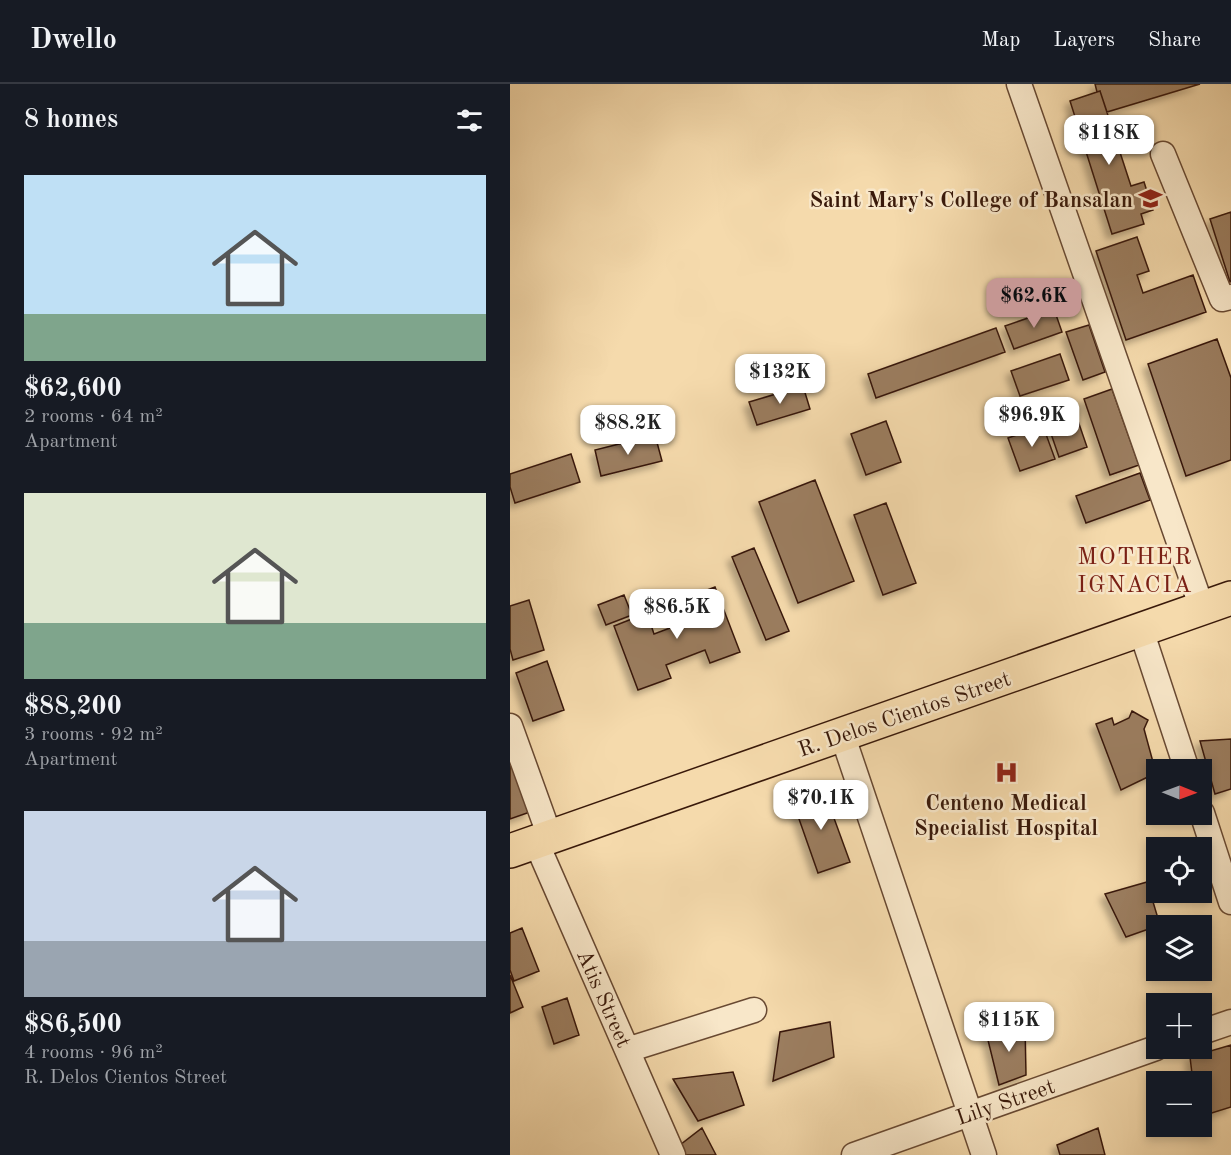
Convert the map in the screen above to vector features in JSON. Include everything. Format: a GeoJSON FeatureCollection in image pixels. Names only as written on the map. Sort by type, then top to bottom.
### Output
{"type":"FeatureCollection","features":[{"type":"Feature","properties":{"kind":"highway","name":"R. Delos Cientos Street"},"geometry":{"type":"LineString","coordinates":[[532,843],[1216,603]]}},
{"type":"Feature","properties":{"kind":"street"},"geometry":{"type":"LineString","coordinates":[[1019,84],[1216,603]]}},
{"type":"Feature","properties":{"kind":"street"},"geometry":{"type":"LineString","coordinates":[[1163,154],[1222,299],[1231,297]]}},
{"type":"Feature","properties":{"kind":"street"},"geometry":{"type":"LineString","coordinates":[[1141,630],[1183,759]]}},
{"type":"Feature","properties":{"kind":"street","name":"Atis Street"},"geometry":{"type":"LineString","coordinates":[[510,726],[532,843],[673,1155]]}},
{"type":"Feature","properties":{"kind":"street"},"geometry":{"type":"LineString","coordinates":[[842,735],[984,1155]]}},
{"type":"Feature","properties":{"kind":"street"},"geometry":{"type":"LineString","coordinates":[[1206,825],[1231,902]]}},
{"type":"Feature","properties":{"kind":"street"},"geometry":{"type":"LineString","coordinates":[[627,1050],[754,1010]]}},
{"type":"Feature","properties":{"kind":"street"},"geometry":{"type":"LineString","coordinates":[[1212,1029],[1231,1022]]}},
{"type":"Feature","properties":{"kind":"street","name":"Lily Street"},"geometry":{"type":"LineString","coordinates":[[854,1155],[1146,1052]]}},
{"type":"Feature","properties":{"kind":"building"},"geometry":{"type":"Polygon","coordinates":[[[1095,84],[1200,84],[1107,112],[1100,91],[1097,92],[1095,84]]]}},
{"type":"Feature","properties":{"kind":"building"},"geometry":{"type":"Polygon","coordinates":[[[1100,91],[1131,186],[1144,182],[1153,210],[1141,214],[1144,224],[1112,234],[1070,101],[1100,91]]]}},
{"type":"Feature","properties":{"kind":"building"},"geometry":{"type":"Polygon","coordinates":[[[1231,212],[1231,281],[1230,282],[1210,219],[1231,212]]]}},
{"type":"Feature","properties":{"kind":"building"},"geometry":{"type":"Polygon","coordinates":[[[1137,237],[1149,271],[1137,275],[1143,293],[1193,275],[1206,312],[1126,340],[1096,251],[1137,237]]]}},
{"type":"Feature","properties":{"kind":"building"},"geometry":{"type":"Polygon","coordinates":[[[1054,309],[1062,332],[1014,349],[1005,326],[1054,309]]]}},
{"type":"Feature","properties":{"kind":"building"},"geometry":{"type":"Polygon","coordinates":[[[1089,325],[1105,372],[1083,380],[1066,332],[1089,325]]]}},
{"type":"Feature","properties":{"kind":"building"},"geometry":{"type":"Polygon","coordinates":[[[996,328],[1005,352],[876,398],[868,374],[996,328]]]}},
{"type":"Feature","properties":{"kind":"building"},"geometry":{"type":"Polygon","coordinates":[[[1217,339],[1231,378],[1231,460],[1186,476],[1148,364],[1217,339]]]}},
{"type":"Feature","properties":{"kind":"building"},"geometry":{"type":"Polygon","coordinates":[[[1060,354],[1069,380],[1020,396],[1011,371],[1060,354]]]}},
{"type":"Feature","properties":{"kind":"building"},"geometry":{"type":"Polygon","coordinates":[[[803,386],[810,409],[757,425],[749,402],[803,386]]]}},
{"type":"Feature","properties":{"kind":"building"},"geometry":{"type":"Polygon","coordinates":[[[1112,389],[1139,465],[1110,475],[1084,399],[1112,389]]]}},
{"type":"Feature","properties":{"kind":"building"},"geometry":{"type":"Polygon","coordinates":[[[1076,415],[1087,447],[1059,457],[1048,425],[1076,415]]]}},
{"type":"Feature","properties":{"kind":"building"},"geometry":{"type":"Polygon","coordinates":[[[886,421],[901,462],[866,475],[851,434],[886,421]]]}},
{"type":"Feature","properties":{"kind":"building"},"geometry":{"type":"Polygon","coordinates":[[[1043,426],[1055,459],[1020,471],[1008,438],[1043,426]]]}},
{"type":"Feature","properties":{"kind":"building"},"geometry":{"type":"Polygon","coordinates":[[[655,435],[662,461],[601,476],[595,450],[655,435]]]}},
{"type":"Feature","properties":{"kind":"building"},"geometry":{"type":"Polygon","coordinates":[[[571,454],[580,482],[515,503],[510,487],[510,474],[571,454]]]}},
{"type":"Feature","properties":{"kind":"building"},"geometry":{"type":"Polygon","coordinates":[[[1140,473],[1150,500],[1086,523],[1076,496],[1140,473]]]}},
{"type":"Feature","properties":{"kind":"building"},"geometry":{"type":"Polygon","coordinates":[[[815,480],[854,581],[798,603],[759,502],[815,480]]]}},
{"type":"Feature","properties":{"kind":"building"},"geometry":{"type":"Polygon","coordinates":[[[886,503],[916,583],[883,595],[854,515],[886,503]]]}},
{"type":"Feature","properties":{"kind":"building"},"geometry":{"type":"Polygon","coordinates":[[[754,548],[789,631],[766,640],[732,557],[754,548]]]}},
{"type":"Feature","properties":{"kind":"building"},"geometry":{"type":"Polygon","coordinates":[[[715,587],[740,652],[710,663],[705,650],[666,665],[671,678],[638,690],[614,626],[647,613],[654,634],[694,619],[686,598],[715,587]]]}},
{"type":"Feature","properties":{"kind":"building"},"geometry":{"type":"Polygon","coordinates":[[[624,595],[632,615],[606,625],[598,605],[624,595]]]}},
{"type":"Feature","properties":{"kind":"building"},"geometry":{"type":"Polygon","coordinates":[[[529,600],[544,650],[513,660],[510,649],[510,606],[529,600]]]}},
{"type":"Feature","properties":{"kind":"building"},"geometry":{"type":"Polygon","coordinates":[[[547,661],[564,710],[533,721],[516,673],[547,661]]]}},
{"type":"Feature","properties":{"kind":"building"},"geometry":{"type":"Polygon","coordinates":[[[1132,711],[1148,720],[1144,729],[1152,759],[1146,759],[1146,778],[1121,790],[1096,724],[1112,718],[1114,725],[1129,718],[1132,711]]]}},
{"type":"Feature","properties":{"kind":"building"},"geometry":{"type":"Polygon","coordinates":[[[1231,739],[1231,789],[1215,794],[1212,783],[1212,759],[1205,759],[1200,741],[1231,739]]]}},
{"type":"Feature","properties":{"kind":"building"},"geometry":{"type":"Polygon","coordinates":[[[510,756],[530,812],[510,819],[510,756]]]}},
{"type":"Feature","properties":{"kind":"building"},"geometry":{"type":"Polygon","coordinates":[[[823,788],[850,862],[818,873],[792,799],[823,788]]]}},
{"type":"Feature","properties":{"kind":"building"},"geometry":{"type":"Polygon","coordinates":[[[1146,882],[1146,903],[1153,903],[1157,915],[1146,915],[1146,930],[1126,937],[1105,894],[1146,882]]]}},
{"type":"Feature","properties":{"kind":"building"},"geometry":{"type":"Polygon","coordinates":[[[522,928],[539,971],[514,981],[510,970],[510,933],[522,928]]]}},
{"type":"Feature","properties":{"kind":"building"},"geometry":{"type":"Polygon","coordinates":[[[510,975],[523,1007],[510,1013],[510,975]]]}},
{"type":"Feature","properties":{"kind":"building"},"geometry":{"type":"Polygon","coordinates":[[[567,998],[579,1035],[554,1044],[542,1007],[567,998]]]}},
{"type":"Feature","properties":{"kind":"building"},"geometry":{"type":"Polygon","coordinates":[[[830,1022],[834,1057],[773,1081],[780,1032],[830,1022]]]}},
{"type":"Feature","properties":{"kind":"building"},"geometry":{"type":"Polygon","coordinates":[[[1025,1024],[1026,1075],[999,1085],[986,1032],[1025,1024]]]}},
{"type":"Feature","properties":{"kind":"building"},"geometry":{"type":"Polygon","coordinates":[[[1231,1045],[1231,1107],[1212,1113],[1212,1071],[1192,1071],[1190,1059],[1212,1059],[1212,1051],[1231,1045]]]}},
{"type":"Feature","properties":{"kind":"building"},"geometry":{"type":"Polygon","coordinates":[[[733,1072],[744,1105],[698,1121],[673,1079],[733,1072]]]}},
{"type":"Feature","properties":{"kind":"building"},"geometry":{"type":"Polygon","coordinates":[[[702,1128],[716,1155],[684,1155],[680,1145],[702,1128]]]}},
{"type":"Feature","properties":{"kind":"building"},"geometry":{"type":"Polygon","coordinates":[[[1098,1128],[1105,1155],[1060,1155],[1057,1145],[1098,1128]]]}},
{"type":"Feature","properties":{"kind":"place","name":"Saint Mary's College of Bansalan"},"geometry":{"type":"Point","coordinates":[1151,199]}},
{"type":"Feature","properties":{"kind":"place","name":"Centeno Medical Specialist Hospital"},"geometry":{"type":"Point","coordinates":[1006,773]}},
{"type":"Feature","properties":{"kind":"district","name":"MOTHER IGNACIA"},"geometry":{"type":"Point","coordinates":[1135,570]}}]}
